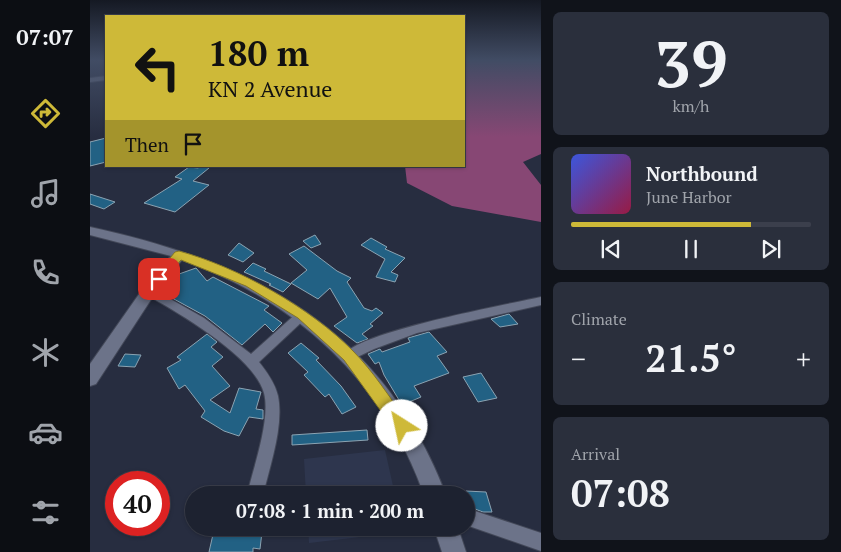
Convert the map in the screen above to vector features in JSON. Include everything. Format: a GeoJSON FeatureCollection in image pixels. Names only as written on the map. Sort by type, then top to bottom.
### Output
{"type":"FeatureCollection","features":[{"type":"Feature","properties":{"kind":"street"},"geometry":{"type":"LineString","coordinates":[[90,231],[179,255],[250,284],[302,315],[349,356],[372,384],[417,448],[432,486]]}},
{"type":"Feature","properties":{"kind":"street"},"geometry":{"type":"LineString","coordinates":[[90,378],[149,291],[179,255]]}},
{"type":"Feature","properties":{"kind":"street"},"geometry":{"type":"LineString","coordinates":[[149,291],[194,317],[251,362],[267,379],[271,394],[272,413],[257,486]]}},
{"type":"Feature","properties":{"kind":"street"},"geometry":{"type":"LineString","coordinates":[[349,356],[364,347],[402,332],[541,301]]}},
{"type":"Feature","properties":{"kind":"street"},"geometry":{"type":"LineString","coordinates":[[251,362],[302,315]]}},
{"type":"Feature","properties":{"kind":"street"},"geometry":{"type":"LineString","coordinates":[[475,519],[541,542]]}},
{"type":"Feature","properties":{"kind":"street"},"geometry":{"type":"LineString","coordinates":[[449,536],[454,552]]}},
{"type":"Feature","properties":{"kind":"shaded area"},"geometry":{"type":"Polygon","coordinates":[[[465,86],[541,86],[541,154],[523,162],[541,185],[541,222],[452,206],[407,183],[405,167],[465,167],[465,86]]]}},
{"type":"Feature","properties":{"kind":"shaded area"},"geometry":{"type":"Polygon","coordinates":[[[385,450],[393,486],[306,486],[304,459],[385,450]]]}},
{"type":"Feature","properties":{"kind":"shaded area"},"geometry":{"type":"Polygon","coordinates":[[[309,536],[369,536],[309,543],[309,536]]]}},
{"type":"Feature","properties":{"kind":"building"},"geometry":{"type":"Polygon","coordinates":[[[105,138],[105,162],[90,166],[90,142],[105,138]]]}},
{"type":"Feature","properties":{"kind":"building"},"geometry":{"type":"Polygon","coordinates":[[[189,167],[209,168],[193,181],[209,185],[175,212],[144,203],[182,179],[175,177],[189,167]]]}},
{"type":"Feature","properties":{"kind":"building"},"geometry":{"type":"Polygon","coordinates":[[[90,194],[115,202],[104,209],[90,204],[90,194]]]}},
{"type":"Feature","properties":{"kind":"building"},"geometry":{"type":"Polygon","coordinates":[[[315,235],[321,244],[311,248],[303,241],[315,235]]]}},
{"type":"Feature","properties":{"kind":"building"},"geometry":{"type":"Polygon","coordinates":[[[371,238],[387,247],[385,249],[405,258],[391,272],[398,275],[395,282],[376,277],[385,259],[361,245],[371,238]]]}},
{"type":"Feature","properties":{"kind":"building"},"geometry":{"type":"Polygon","coordinates":[[[239,243],[254,253],[243,262],[228,255],[239,243]]]}},
{"type":"Feature","properties":{"kind":"building"},"geometry":{"type":"Polygon","coordinates":[[[304,246],[337,271],[351,278],[347,282],[364,308],[372,311],[376,308],[383,313],[370,324],[373,326],[362,334],[368,339],[357,343],[334,326],[347,317],[330,288],[318,299],[291,283],[307,270],[289,254],[304,246]]]}},
{"type":"Feature","properties":{"kind":"building"},"geometry":{"type":"Polygon","coordinates":[[[253,263],[266,269],[264,271],[291,284],[283,292],[269,285],[271,284],[244,272],[253,263]]]}},
{"type":"Feature","properties":{"kind":"building"},"geometry":{"type":"Polygon","coordinates":[[[196,268],[207,281],[213,277],[269,306],[264,310],[282,323],[273,332],[265,324],[242,345],[205,316],[161,292],[179,274],[196,268]]]}},
{"type":"Feature","properties":{"kind":"building"},"geometry":{"type":"Polygon","coordinates":[[[509,314],[518,324],[500,327],[491,319],[509,314]]]}},
{"type":"Feature","properties":{"kind":"building"},"geometry":{"type":"Polygon","coordinates":[[[429,332],[447,352],[437,356],[449,373],[414,386],[421,397],[402,405],[384,375],[379,362],[375,364],[368,354],[380,349],[382,352],[410,342],[408,338],[429,332]]]}},
{"type":"Feature","properties":{"kind":"building"},"geometry":{"type":"Polygon","coordinates":[[[207,334],[217,342],[211,347],[223,357],[212,366],[230,386],[210,400],[230,413],[239,388],[261,392],[256,409],[263,410],[263,419],[249,417],[239,436],[224,431],[201,417],[205,411],[185,385],[179,389],[167,368],[181,360],[177,357],[207,334]]]}},
{"type":"Feature","properties":{"kind":"building"},"geometry":{"type":"Polygon","coordinates":[[[301,343],[319,358],[316,360],[341,386],[356,407],[342,414],[329,394],[325,397],[304,375],[308,372],[288,353],[301,343]]]}},
{"type":"Feature","properties":{"kind":"building"},"geometry":{"type":"Polygon","coordinates":[[[125,354],[141,355],[135,367],[118,366],[125,354]]]}},
{"type":"Feature","properties":{"kind":"building"},"geometry":{"type":"Polygon","coordinates":[[[481,373],[497,398],[478,402],[463,377],[481,373]]]}},
{"type":"Feature","properties":{"kind":"building"},"geometry":{"type":"Polygon","coordinates":[[[367,430],[368,440],[292,445],[292,435],[367,430]]]}},
{"type":"Feature","properties":{"kind":"building"},"geometry":{"type":"Polygon","coordinates":[[[475,491],[486,492],[492,512],[483,512],[475,509],[475,491]]]}},
{"type":"Feature","properties":{"kind":"building"},"geometry":{"type":"Polygon","coordinates":[[[213,536],[262,536],[260,549],[253,548],[253,552],[209,552],[213,536]]]}},
{"type":"Feature","properties":{"kind":"route"},"geometry":{"type":"LineString","coordinates":[[159,279],[179,255],[250,284],[302,315],[349,356],[402,426]]}}]}
